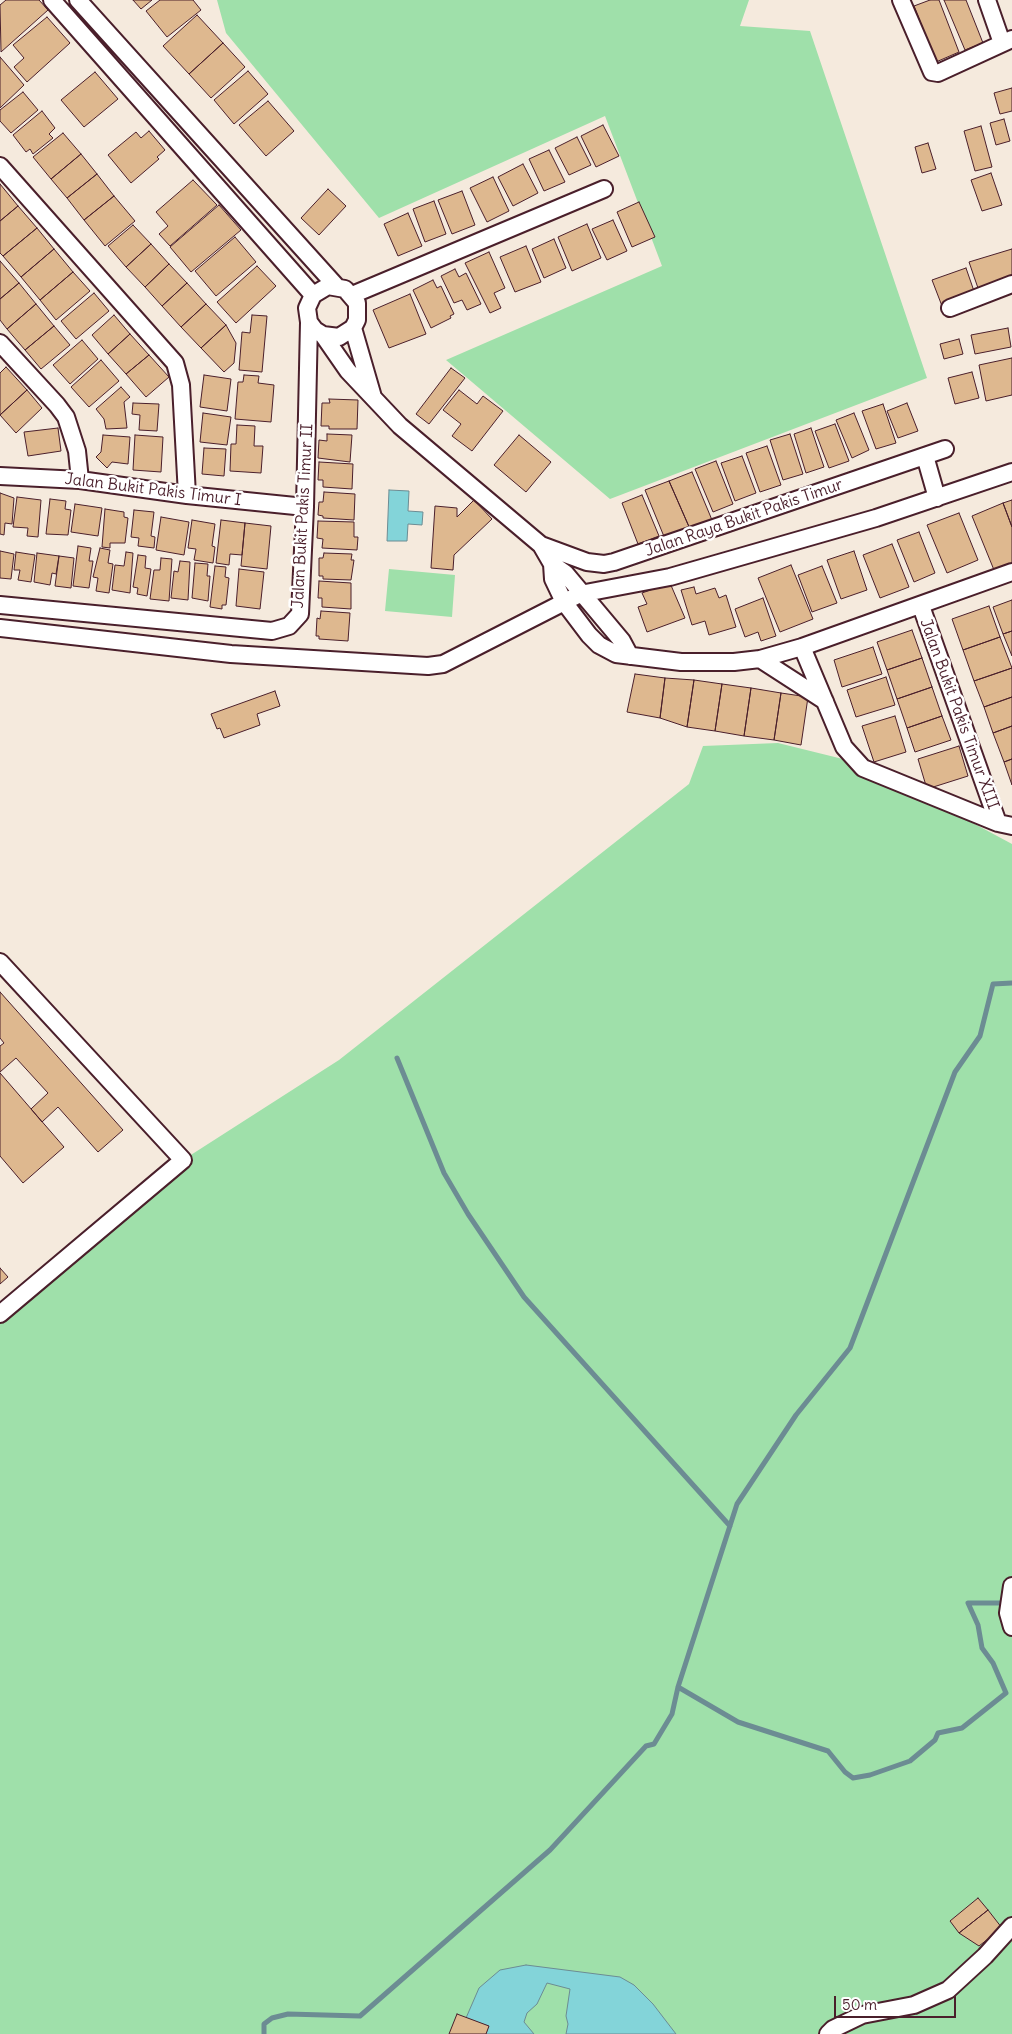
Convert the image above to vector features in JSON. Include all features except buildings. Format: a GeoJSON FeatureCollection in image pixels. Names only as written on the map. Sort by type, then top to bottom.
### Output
{"type":"FeatureCollection","features":[{"type":"Feature","properties":{"kind":"street"},"geometry":{"type":"LineString","coordinates":[[52,0],[313,295]]}},
{"type":"Feature","properties":{"kind":"street"},"geometry":{"type":"LineString","coordinates":[[78,0],[337,287]]}},
{"type":"Feature","properties":{"kind":"street"},"geometry":{"type":"LineString","coordinates":[[901,0],[932,72],[938,73],[1007,41],[987,0]]}},
{"type":"Feature","properties":{"kind":"street"},"geometry":{"type":"LineString","coordinates":[[81,34],[96,20]]}},
{"type":"Feature","properties":{"kind":"street"},"geometry":{"type":"LineString","coordinates":[[0,166],[171,356],[178,371],[181,385],[187,495]]}},
{"type":"Feature","properties":{"kind":"street"},"geometry":{"type":"LineString","coordinates":[[352,295],[604,189]]}},
{"type":"Feature","properties":{"kind":"street"},"geometry":{"type":"LineString","coordinates":[[950,308],[1012,284]]}},
{"type":"Feature","properties":{"kind":"street"},"geometry":{"type":"LineString","coordinates":[[353,328],[339,337],[323,336],[309,322],[307,308],[313,295],[328,286],[346,289],[352,295],[358,312],[353,328],[374,401]]}},
{"type":"Feature","properties":{"kind":"street","name":"Jalan Bukit Pakis Timur II"},"geometry":{"type":"LineString","coordinates":[[0,605],[272,630],[289,626],[300,614],[305,507],[309,322]]}},
{"type":"Feature","properties":{"kind":"street","name":"Jalan Raya Bukit Pakis Timur"},"geometry":{"type":"LineString","coordinates":[[323,336],[348,371],[374,401],[400,426],[541,546],[552,564],[565,573],[580,594],[622,641],[630,656]]}},
{"type":"Feature","properties":{"kind":"street"},"geometry":{"type":"LineString","coordinates":[[0,343],[66,417],[77,451],[80,480]]}},
{"type":"Feature","properties":{"kind":"street","name":"Jalan Raya Bukit Pakis Timur"},"geometry":{"type":"LineString","coordinates":[[541,546],[587,562],[604,564],[614,562],[946,449]]}},
{"type":"Feature","properties":{"kind":"street"},"geometry":{"type":"LineString","coordinates":[[925,456],[937,498]]}},
{"type":"Feature","properties":{"kind":"street"},"geometry":{"type":"LineString","coordinates":[[0,628],[231,654],[428,666],[443,664],[580,594],[670,578],[937,498],[1012,472]]}},
{"type":"Feature","properties":{"kind":"street","name":"Jalan Bukit Pakis Timur I"},"geometry":{"type":"LineString","coordinates":[[0,476],[80,480],[187,495],[305,507]]}},
{"type":"Feature","properties":{"kind":"street","name":"Jalan Raya Bukit Pakis Timur"},"geometry":{"type":"LineString","coordinates":[[552,564],[553,579],[564,602],[599,645],[616,654],[682,662],[734,662],[760,659],[802,647],[1012,572]]}},
{"type":"Feature","properties":{"kind":"street","name":"Jalan Bukit Pakis Timur XIII"},"geometry":{"type":"LineString","coordinates":[[920,606],[1005,824]]}},
{"type":"Feature","properties":{"kind":"street"},"geometry":{"type":"LineString","coordinates":[[802,647],[844,747],[863,768],[1005,824]]}},
{"type":"Feature","properties":{"kind":"street"},"geometry":{"type":"LineString","coordinates":[[760,659],[825,701]]}},
{"type":"Feature","properties":{"kind":"street"},"geometry":{"type":"LineString","coordinates":[[0,962],[183,1160],[0,1314]]}},
{"type":"Feature","properties":{"kind":"street"},"geometry":{"type":"LineString","coordinates":[[1012,1586],[1008,1613],[1012,1627]]}},
{"type":"Feature","properties":{"kind":"street"},"geometry":{"type":"LineString","coordinates":[[828,2034],[833,2029],[862,2015],[914,2005],[948,1990],[985,1956],[1012,1926]]}},
{"type":"Feature","properties":{"kind":"green space"},"geometry":{"type":"Polygon","coordinates":[[[217,0],[749,0],[740,26],[810,31],[927,378],[610,499],[446,360],[662,266],[605,116],[379,218],[226,33],[217,0]]]}},
{"type":"Feature","properties":{"kind":"green space"},"geometry":{"type":"Polygon","coordinates":[[[389,569],[455,575],[452,617],[385,611],[389,569]]]}},
{"type":"Feature","properties":{"kind":"green space"},"geometry":{"type":"Polygon","coordinates":[[[778,743],[863,764],[1012,844],[1012,2034],[0,2034],[0,1314],[183,1160],[339,1060],[689,784],[703,746],[778,743]]]}},
{"type":"Feature","properties":{"kind":"water"},"geometry":{"type":"Polygon","coordinates":[[[389,490],[409,491],[408,511],[423,512],[422,525],[408,524],[407,541],[387,541],[389,490]]]}},
{"type":"Feature","properties":{"kind":"water"},"geometry":{"type":"Polygon","coordinates":[[[526,1965],[620,1977],[634,1985],[653,2004],[676,2034],[566,2034],[568,2024],[566,2016],[570,1989],[547,1983],[537,2004],[527,2013],[524,2022],[534,2034],[486,2034],[488,2026],[466,2018],[479,1988],[500,1970],[526,1965]]]}},
{"type":"Feature","properties":{"kind":"waterway"},"geometry":{"type":"LineString","coordinates":[[264,2034],[264,2024],[272,2018],[288,2014],[360,2016],[550,1850],[646,1746],[654,1744],[672,1714],[678,1687],[737,1504],[796,1415],[850,1348],[955,1072],[980,1036],[993,984],[1012,983]]}},
{"type":"Feature","properties":{"kind":"waterway"},"geometry":{"type":"LineString","coordinates":[[397,1058],[444,1173],[468,1214],[524,1297],[730,1526]]}},
{"type":"Feature","properties":{"kind":"waterway"},"geometry":{"type":"LineString","coordinates":[[678,1687],[738,1722],[828,1751],[845,1772],[853,1778],[870,1775],[910,1761],[935,1740],[938,1733],[962,1728],[1006,1693],[993,1663],[982,1648],[978,1625],[968,1603],[1003,1603]]}}]}
